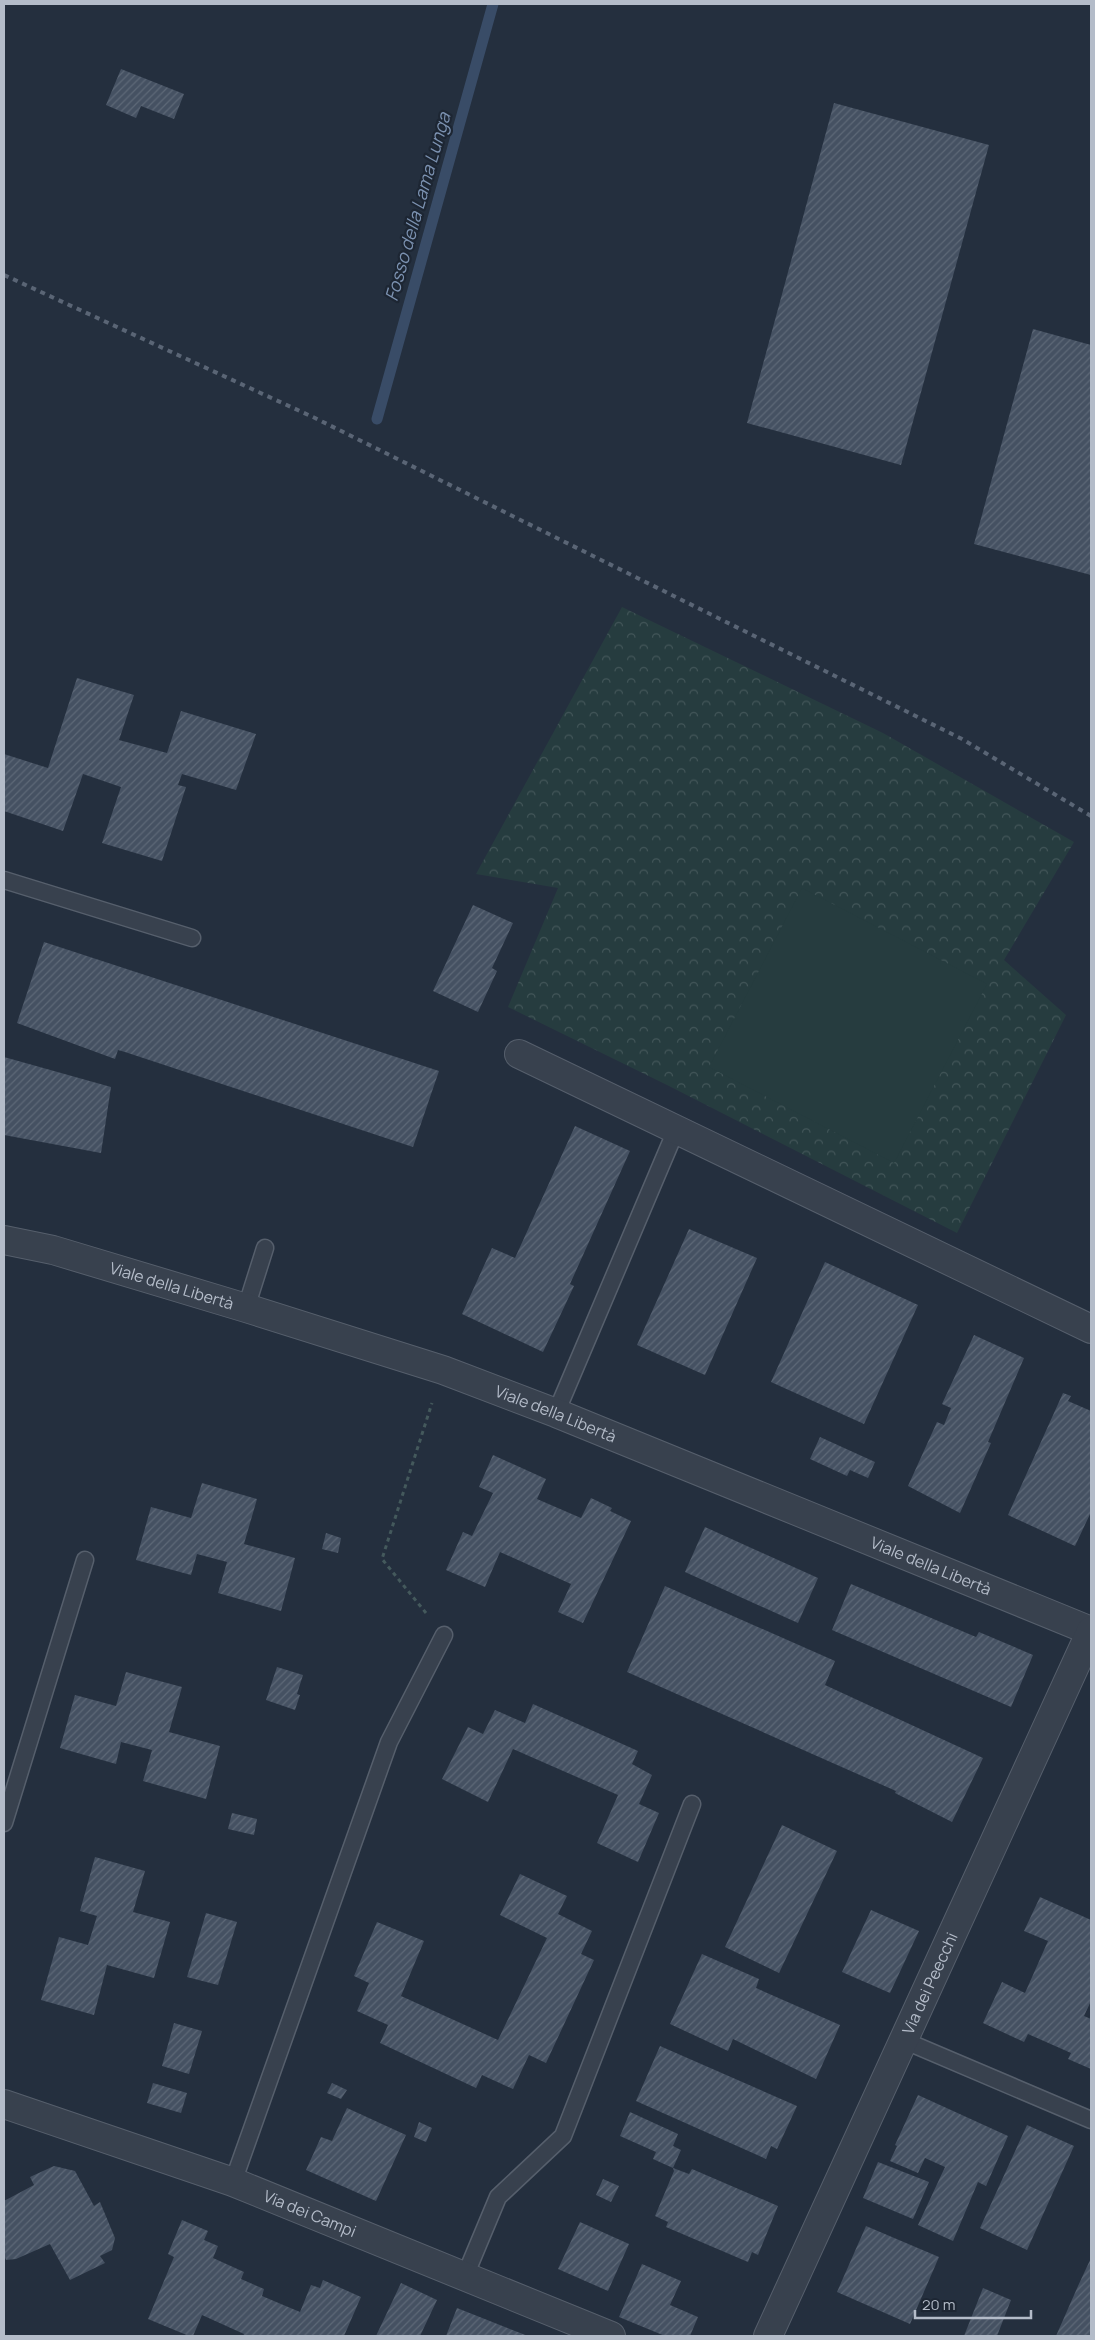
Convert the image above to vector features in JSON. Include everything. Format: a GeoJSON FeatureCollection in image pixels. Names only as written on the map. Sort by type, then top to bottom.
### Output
{"type":"FeatureCollection","features":[{"type":"Feature","properties":{"kind":"street"},"geometry":{"type":"LineString","coordinates":[[519,1054],[1091,1330]]}},
{"type":"Feature","properties":{"kind":"street","name":"Viale della Libertà"},"geometry":{"type":"LineString","coordinates":[[4,1240],[53,1250],[442,1370],[556,1413],[1091,1631]]}},
{"type":"Feature","properties":{"kind":"street","name":"Via dei Peecchi"},"geometry":{"type":"LineString","coordinates":[[768,2336],[1091,1631]]}},
{"type":"Feature","properties":{"kind":"street","name":"Via dei Campi"},"geometry":{"type":"LineString","coordinates":[[4,2104],[233,2182],[611,2336]]}},
{"type":"Feature","properties":{"kind":"lane"},"geometry":{"type":"LineString","coordinates":[[4,880],[192,938]]}},
{"type":"Feature","properties":{"kind":"lane"},"geometry":{"type":"LineString","coordinates":[[556,1413],[676,1130]]}},
{"type":"Feature","properties":{"kind":"lane"},"geometry":{"type":"LineString","coordinates":[[246,1308],[265,1248]]}},
{"type":"Feature","properties":{"kind":"lane"},"geometry":{"type":"LineString","coordinates":[[4,1823],[84,1560]]}},
{"type":"Feature","properties":{"kind":"lane"},"geometry":{"type":"LineString","coordinates":[[233,2182],[389,1742],[444,1635]]}},
{"type":"Feature","properties":{"kind":"lane"},"geometry":{"type":"LineString","coordinates":[[465,2276],[498,2197],[563,2136],[692,1804]]}},
{"type":"Feature","properties":{"kind":"lane"},"geometry":{"type":"LineString","coordinates":[[903,2040],[1091,2120]]}},
{"type":"Feature","properties":{"kind":"path"},"geometry":{"type":"LineString","coordinates":[[442,1370],[382,1559],[444,1635]]}},
{"type":"Feature","properties":{"kind":"green space"},"geometry":{"type":"Polygon","coordinates":[[[622,607],[883,733],[1074,842],[1004,960],[1066,1015],[957,1233],[669,1086],[508,1007],[558,888],[476,874],[622,607]]]}},
{"type":"Feature","properties":{"kind":"green space"},"geometry":{"type":"Polygon","coordinates":[[[802,888],[987,984],[894,1163],[709,1067],[802,888]]]}},
{"type":"Feature","properties":{"kind":"building"},"geometry":{"type":"Polygon","coordinates":[[[121,69],[184,94],[174,119],[141,106],[136,118],[106,105],[121,69]]]}},
{"type":"Feature","properties":{"kind":"building"},"geometry":{"type":"Polygon","coordinates":[[[834,103],[989,145],[901,465],[747,423],[834,103]]]}},
{"type":"Feature","properties":{"kind":"building"},"geometry":{"type":"Polygon","coordinates":[[[1033,329],[1091,345],[1091,575],[974,544],[1033,329]]]}},
{"type":"Feature","properties":{"kind":"building"},"geometry":{"type":"Polygon","coordinates":[[[77,678],[134,695],[119,740],[167,753],[181,711],[256,734],[236,790],[182,774],[178,785],[186,787],[162,861],[102,843],[121,787],[83,774],[63,831],[4,811],[4,754],[48,768],[77,678]]]}},
{"type":"Feature","properties":{"kind":"building"},"geometry":{"type":"Polygon","coordinates":[[[473,905],[513,923],[492,968],[497,971],[478,1012],[433,991],[473,905]]]}},
{"type":"Feature","properties":{"kind":"building"},"geometry":{"type":"Polygon","coordinates":[[[44,942],[439,1071],[413,1147],[125,1052],[118,1050],[115,1059],[17,1023],[44,942]]]}},
{"type":"Feature","properties":{"kind":"building"},"geometry":{"type":"Polygon","coordinates":[[[4,1057],[111,1087],[101,1153],[4,1135],[4,1057]]]}},
{"type":"Feature","properties":{"kind":"building"},"geometry":{"type":"Polygon","coordinates":[[[575,1126],[630,1151],[570,1284],[574,1286],[543,1352],[462,1314],[492,1248],[515,1258],[575,1126]]]}},
{"type":"Feature","properties":{"kind":"building"},"geometry":{"type":"Polygon","coordinates":[[[689,1229],[757,1258],[705,1375],[637,1345],[689,1229]]]}},
{"type":"Feature","properties":{"kind":"building"},"geometry":{"type":"Polygon","coordinates":[[[825,1262],[918,1305],[864,1424],[771,1382],[825,1262]]]}},
{"type":"Feature","properties":{"kind":"building"},"geometry":{"type":"Polygon","coordinates":[[[974,1335],[1024,1358],[988,1442],[991,1443],[960,1513],[908,1486],[937,1422],[944,1425],[951,1408],[942,1404],[974,1335]]]}},
{"type":"Feature","properties":{"kind":"building"},"geometry":{"type":"Polygon","coordinates":[[[1063,1393],[1071,1396],[1068,1401],[1091,1411],[1091,1512],[1075,1546],[1008,1515],[1063,1393]]]}},
{"type":"Feature","properties":{"kind":"building"},"geometry":{"type":"Polygon","coordinates":[[[820,1437],[875,1462],[868,1478],[850,1470],[847,1476],[810,1459],[820,1437]]]}},
{"type":"Feature","properties":{"kind":"building"},"geometry":{"type":"Polygon","coordinates":[[[493,1455],[546,1479],[537,1499],[581,1518],[591,1498],[612,1508],[610,1511],[631,1521],[583,1623],[558,1612],[571,1584],[500,1552],[485,1587],[446,1570],[463,1532],[472,1536],[493,1493],[479,1487],[493,1455]]]}},
{"type":"Feature","properties":{"kind":"building"},"geometry":{"type":"Polygon","coordinates":[[[202,1483],[257,1499],[244,1544],[295,1558],[281,1611],[218,1593],[227,1562],[197,1554],[191,1575],[136,1560],[151,1507],[191,1518],[202,1483]]]}},
{"type":"Feature","properties":{"kind":"building"},"geometry":{"type":"Polygon","coordinates":[[[705,1527],[818,1578],[798,1623],[685,1572],[705,1527]]]}},
{"type":"Feature","properties":{"kind":"building"},"geometry":{"type":"Polygon","coordinates":[[[326,1533],[341,1538],[338,1553],[322,1549],[326,1533]]]}},
{"type":"Feature","properties":{"kind":"building"},"geometry":{"type":"Polygon","coordinates":[[[851,1584],[976,1637],[979,1632],[1033,1655],[1011,1707],[832,1630],[851,1584]]]}},
{"type":"Feature","properties":{"kind":"building"},"geometry":{"type":"Polygon","coordinates":[[[665,1586],[835,1661],[825,1685],[983,1758],[952,1822],[895,1793],[896,1791],[627,1672],[665,1586]]]}},
{"type":"Feature","properties":{"kind":"building"},"geometry":{"type":"Polygon","coordinates":[[[277,1667],[303,1675],[297,1694],[300,1695],[295,1710],[266,1700],[277,1667]]]}},
{"type":"Feature","properties":{"kind":"building"},"geometry":{"type":"Polygon","coordinates":[[[126,1672],[182,1687],[169,1732],[220,1746],[206,1799],[143,1781],[152,1750],[121,1742],[116,1764],[60,1748],[75,1695],[116,1706],[126,1672]]]}},
{"type":"Feature","properties":{"kind":"building"},"geometry":{"type":"Polygon","coordinates":[[[533,1704],[638,1751],[632,1764],[652,1775],[639,1804],[659,1813],[638,1862],[597,1843],[618,1795],[513,1749],[488,1802],[442,1779],[468,1727],[483,1734],[495,1710],[525,1723],[533,1704]]]}},
{"type":"Feature","properties":{"kind":"building"},"geometry":{"type":"Polygon","coordinates":[[[232,1813],[257,1819],[254,1835],[228,1829],[232,1813]]]}},
{"type":"Feature","properties":{"kind":"building"},"geometry":{"type":"Polygon","coordinates":[[[782,1825],[837,1851],[779,1973],[725,1947],[782,1825]]]}},
{"type":"Feature","properties":{"kind":"building"},"geometry":{"type":"Polygon","coordinates":[[[95,1857],[145,1871],[133,1912],[170,1922],[154,1978],[107,1965],[94,2015],[41,2000],[59,1937],[88,1945],[97,1916],[80,1911],[95,1857]]]}},
{"type":"Feature","properties":{"kind":"building"},"geometry":{"type":"Polygon","coordinates":[[[520,1874],[567,1896],[558,1914],[592,1931],[581,1954],[594,1960],[546,2063],[529,2055],[513,2089],[482,2075],[476,2088],[380,2043],[388,2025],[357,2011],[369,1983],[354,1976],[377,1922],[424,1941],[401,1996],[498,2040],[547,1938],[500,1915],[520,1874]]]}},
{"type":"Feature","properties":{"kind":"building"},"geometry":{"type":"Polygon","coordinates":[[[1040,1897],[1091,1920],[1091,2001],[1084,2016],[1091,2019],[1091,2069],[1068,2059],[1071,2053],[1028,2034],[1024,2042],[983,2023],[1002,1982],[1025,1993],[1048,1941],[1024,1931],[1040,1897]]]}},
{"type":"Feature","properties":{"kind":"building"},"geometry":{"type":"Polygon","coordinates":[[[871,1910],[919,1931],[890,1993],[842,1972],[871,1910]]]}},
{"type":"Feature","properties":{"kind":"building"},"geometry":{"type":"Polygon","coordinates":[[[206,1913],[237,1922],[218,1985],[187,1977],[206,1913]]]}},
{"type":"Feature","properties":{"kind":"building"},"geometry":{"type":"Polygon","coordinates":[[[702,1954],[759,1979],[756,1988],[840,2025],[816,2079],[733,2039],[728,2051],[670,2024],[702,1954]]]}},
{"type":"Feature","properties":{"kind":"building"},"geometry":{"type":"Polygon","coordinates":[[[174,2023],[202,2031],[189,2074],[162,2066],[174,2023]]]}},
{"type":"Feature","properties":{"kind":"building"},"geometry":{"type":"Polygon","coordinates":[[[660,2046],[797,2106],[777,2149],[771,2146],[766,2159],[636,2101],[660,2046]]]}},
{"type":"Feature","properties":{"kind":"building"},"geometry":{"type":"Polygon","coordinates":[[[153,2083],[187,2093],[181,2113],[147,2103],[153,2083]]]}},
{"type":"Feature","properties":{"kind":"building"},"geometry":{"type":"Polygon","coordinates":[[[332,2083],[347,2090],[341,2099],[327,2093],[332,2083]]]}},
{"type":"Feature","properties":{"kind":"building"},"geometry":{"type":"Polygon","coordinates":[[[918,2095],[1008,2136],[986,2186],[978,2182],[953,2241],[918,2225],[945,2167],[925,2158],[918,2173],[890,2161],[897,2146],[895,2145],[918,2095]]]}},
{"type":"Feature","properties":{"kind":"building"},"geometry":{"type":"Polygon","coordinates":[[[347,2108],[406,2135],[376,2201],[306,2170],[321,2137],[332,2141],[347,2108]]]}},
{"type":"Feature","properties":{"kind":"building"},"geometry":{"type":"Polygon","coordinates":[[[630,2112],[678,2134],[673,2146],[681,2150],[673,2168],[653,2159],[656,2152],[620,2136],[630,2112]]]}},
{"type":"Feature","properties":{"kind":"building"},"geometry":{"type":"Polygon","coordinates":[[[419,2122],[432,2128],[426,2142],[414,2137],[419,2122]]]}},
{"type":"Feature","properties":{"kind":"building"},"geometry":{"type":"Polygon","coordinates":[[[1027,2125],[1074,2146],[1027,2250],[980,2228],[1027,2125]]]}},
{"type":"Feature","properties":{"kind":"building"},"geometry":{"type":"Polygon","coordinates":[[[878,2162],[929,2182],[913,2219],[863,2198],[878,2162]]]}},
{"type":"Feature","properties":{"kind":"building"},"geometry":{"type":"Polygon","coordinates":[[[54,2166],[75,2171],[94,2206],[100,2202],[115,2238],[112,2250],[100,2256],[105,2263],[70,2280],[50,2244],[16,2259],[6,2260],[4,2255],[4,2201],[34,2185],[30,2177],[54,2166]]]}},
{"type":"Feature","properties":{"kind":"building"},"geometry":{"type":"Polygon","coordinates":[[[673,2168],[689,2174],[692,2169],[778,2206],[758,2255],[752,2252],[748,2262],[666,2227],[668,2222],[655,2216],[674,2171],[673,2168]]]}},
{"type":"Feature","properties":{"kind":"building"},"geometry":{"type":"Polygon","coordinates":[[[603,2179],[619,2186],[611,2202],[596,2195],[603,2179]]]}},
{"type":"Feature","properties":{"kind":"building"},"geometry":{"type":"Polygon","coordinates":[[[182,2220],[208,2231],[204,2240],[218,2246],[213,2258],[244,2272],[241,2279],[264,2289],[262,2296],[300,2312],[311,2285],[320,2288],[323,2280],[361,2297],[344,2336],[243,2336],[244,2334],[202,2315],[193,2336],[189,2336],[148,2319],[174,2257],[168,2254],[182,2220]]]}},
{"type":"Feature","properties":{"kind":"building"},"geometry":{"type":"Polygon","coordinates":[[[580,2222],[629,2244],[608,2291],[558,2269],[580,2222]]]}},
{"type":"Feature","properties":{"kind":"building"},"geometry":{"type":"Polygon","coordinates":[[[866,2226],[939,2257],[910,2324],[837,2292],[866,2226]]]}},
{"type":"Feature","properties":{"kind":"building"},"geometry":{"type":"Polygon","coordinates":[[[1091,2258],[1091,2336],[1056,2336],[1078,2286],[1091,2258]]]}},
{"type":"Feature","properties":{"kind":"building"},"geometry":{"type":"Polygon","coordinates":[[[642,2264],[681,2281],[670,2305],[698,2317],[690,2336],[665,2336],[619,2317],[642,2264]]]}},
{"type":"Feature","properties":{"kind":"building"},"geometry":{"type":"Polygon","coordinates":[[[401,2283],[437,2300],[420,2336],[376,2336],[401,2283]]]}},
{"type":"Feature","properties":{"kind":"building"},"geometry":{"type":"Polygon","coordinates":[[[983,2288],[1011,2300],[997,2336],[964,2336],[983,2288]]]}},
{"type":"Feature","properties":{"kind":"building"},"geometry":{"type":"Polygon","coordinates":[[[457,2308],[515,2331],[528,2336],[446,2336],[457,2308]]]}},
{"type":"Feature","properties":{"kind":"waterway","name":"Fosso della Lama Lunga"},"geometry":{"type":"LineString","coordinates":[[377,419],[493,4]]}},
{"type":"Feature","properties":{"kind":"railway"},"geometry":{"type":"LineString","coordinates":[[4,275],[315,418],[962,739],[1091,816]]}}]}
